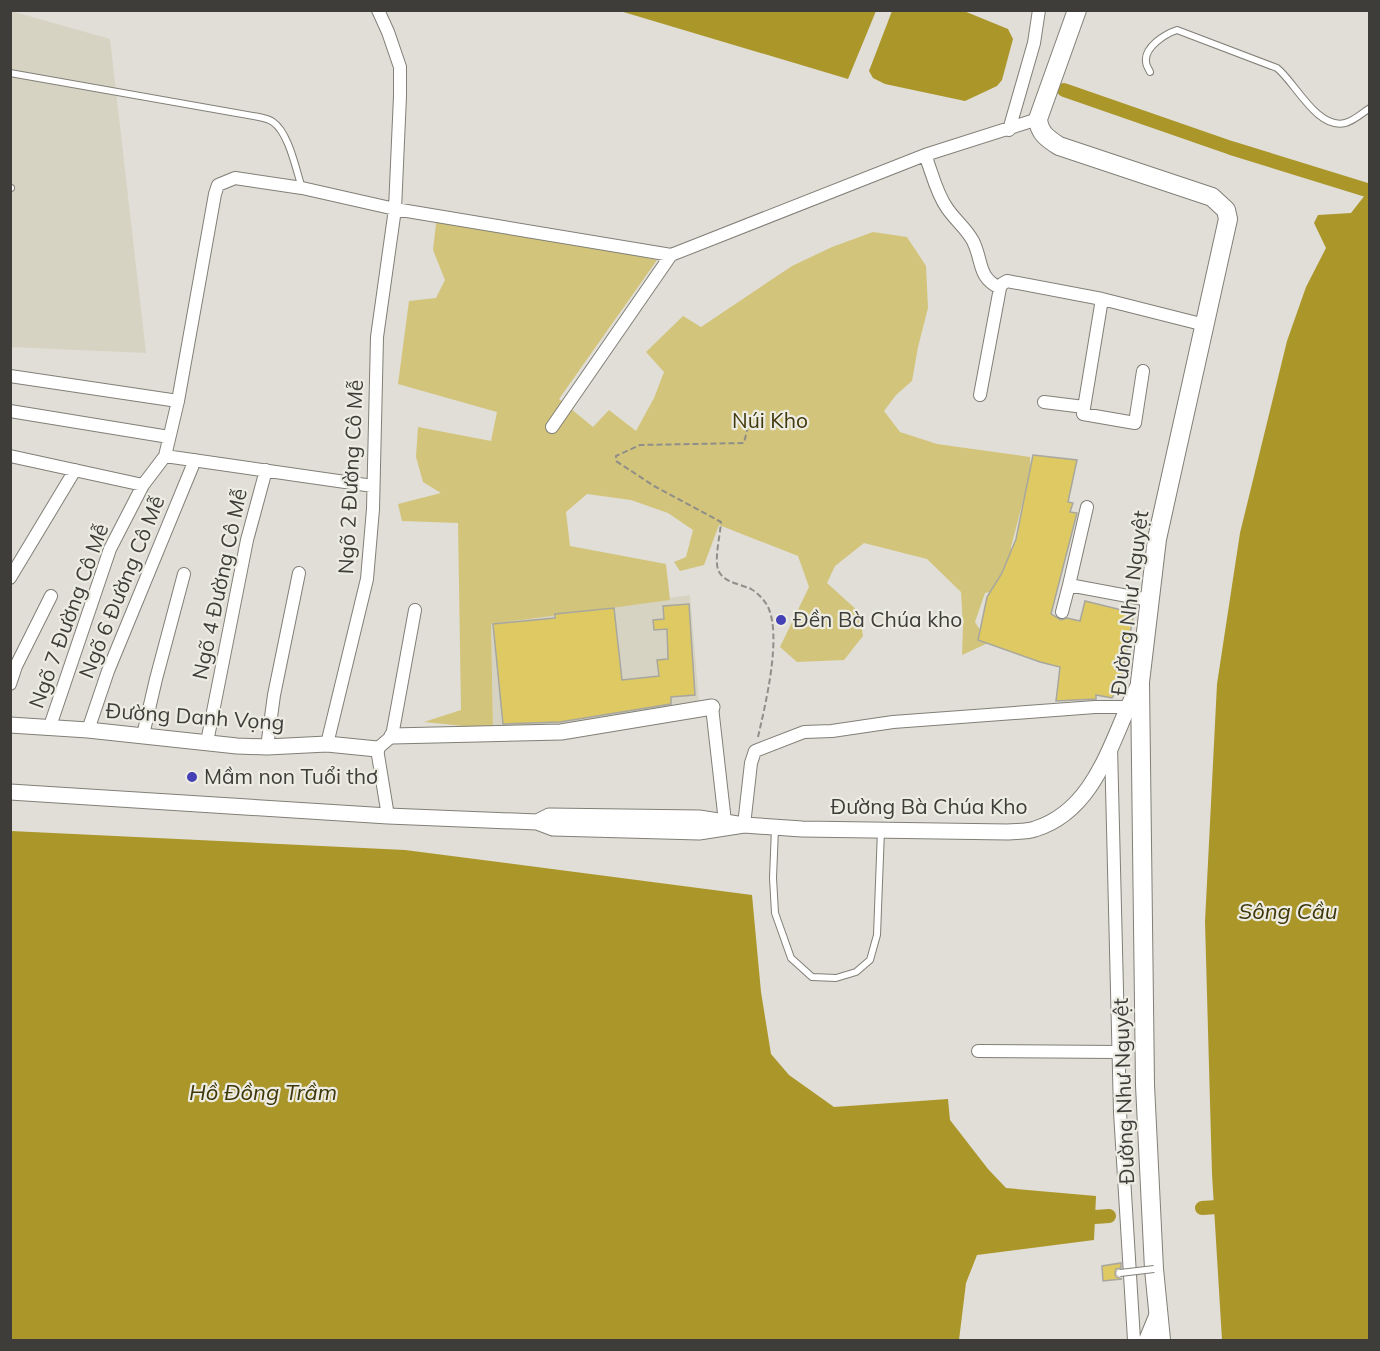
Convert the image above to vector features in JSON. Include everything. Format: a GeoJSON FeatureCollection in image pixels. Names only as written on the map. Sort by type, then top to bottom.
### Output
{"type":"FeatureCollection","features":[{"type":"Feature","properties":{"kind":"main road"},"geometry":{"type":"LineString","coordinates":[[1038,119],[1077,10]]}},
{"type":"Feature","properties":{"kind":"main road","name":"Đường Như Nguyệt"},"geometry":{"type":"LineString","coordinates":[[1038,119],[1042,133],[1059,146],[1212,197],[1226,210],[1228,225],[1156,539],[1140,682],[1145,1085],[1154,1269],[1161,1341]]}},
{"type":"Feature","properties":{"kind":"street","name":"Ngõ 2 Đường Cô Mễ"},"geometry":{"type":"LineString","coordinates":[[327,744],[368,579],[377,337],[395,209],[400,67],[378,10]]}},
{"type":"Feature","properties":{"kind":"street"},"geometry":{"type":"LineString","coordinates":[[1034,43],[1039,10]]}},
{"type":"Feature","properties":{"kind":"street"},"geometry":{"type":"LineString","coordinates":[[1009,130],[1034,43],[1048,10]]}},
{"type":"Feature","properties":{"kind":"street"},"geometry":{"type":"LineString","coordinates":[[373,486],[165,456],[218,185],[235,178],[302,188],[395,209],[671,255],[925,155],[1038,119]]}},
{"type":"Feature","properties":{"kind":"street"},"geometry":{"type":"LineString","coordinates":[[925,155],[947,209],[967,230],[974,243],[983,274],[989,283],[1000,288]]}},
{"type":"Feature","properties":{"kind":"street"},"geometry":{"type":"LineString","coordinates":[[552,427],[671,255]]}},
{"type":"Feature","properties":{"kind":"street"},"geometry":{"type":"LineString","coordinates":[[980,395],[1000,288],[1007,281],[1102,298],[1205,325]]}},
{"type":"Feature","properties":{"kind":"street"},"geometry":{"type":"LineString","coordinates":[[1102,298],[1083,414],[1135,423],[1143,371]]}},
{"type":"Feature","properties":{"kind":"street"},"geometry":{"type":"LineString","coordinates":[[10,376],[177,401]]}},
{"type":"Feature","properties":{"kind":"street"},"geometry":{"type":"LineString","coordinates":[[1044,402],[1084,407]]}},
{"type":"Feature","properties":{"kind":"street"},"geometry":{"type":"LineString","coordinates":[[10,411],[169,437]]}},
{"type":"Feature","properties":{"kind":"street"},"geometry":{"type":"LineString","coordinates":[[10,456],[143,484]]}},
{"type":"Feature","properties":{"kind":"street","name":"Ngõ 7 Đường Cô Mễ"},"geometry":{"type":"LineString","coordinates":[[49,729],[110,549],[143,484],[165,456]]}},
{"type":"Feature","properties":{"kind":"street","name":"Ngõ 6 Đường Cô Mễ"},"geometry":{"type":"LineString","coordinates":[[88,730],[108,671],[195,460]]}},
{"type":"Feature","properties":{"kind":"street"},"geometry":{"type":"LineString","coordinates":[[10,578],[75,470]]}},
{"type":"Feature","properties":{"kind":"street","name":"Ngõ 4 Đường Cô Mễ"},"geometry":{"type":"LineString","coordinates":[[207,742],[247,540],[266,470]]}},
{"type":"Feature","properties":{"kind":"street"},"geometry":{"type":"LineString","coordinates":[[1062,612],[1087,507]]}},
{"type":"Feature","properties":{"kind":"street"},"geometry":{"type":"LineString","coordinates":[[267,747],[274,695],[299,573]]}},
{"type":"Feature","properties":{"kind":"street"},"geometry":{"type":"LineString","coordinates":[[143,735],[184,574]]}},
{"type":"Feature","properties":{"kind":"street"},"geometry":{"type":"LineString","coordinates":[[1068,585],[1149,600]]}},
{"type":"Feature","properties":{"kind":"street"},"geometry":{"type":"LineString","coordinates":[[10,684],[23,650],[51,596]]}},
{"type":"Feature","properties":{"kind":"street"},"geometry":{"type":"LineString","coordinates":[[388,816],[377,749],[392,736],[415,610]]}},
{"type":"Feature","properties":{"kind":"street","name":"Đường Bà Chúa Kho"},"geometry":{"type":"LineString","coordinates":[[537,822],[549,816],[699,818],[775,827],[1008,832],[1034,830],[1055,820],[1072,808],[1086,793],[1140,682]]}},
{"type":"Feature","properties":{"kind":"street"},"geometry":{"type":"LineString","coordinates":[[392,736],[561,732],[712,707],[725,822]]}},
{"type":"Feature","properties":{"kind":"street"},"geometry":{"type":"LineString","coordinates":[[744,825],[751,763],[755,751],[804,732],[832,731],[893,722],[1095,707],[1126,707]]}},
{"type":"Feature","properties":{"kind":"street","name":"Đường Danh Vọng"},"geometry":{"type":"LineString","coordinates":[[10,725],[267,747],[327,744],[377,749]]}},
{"type":"Feature","properties":{"kind":"street","name":"Đường Như Nguyệt"},"geometry":{"type":"LineString","coordinates":[[1111,745],[1120,1124],[1134,1341]]}},
{"type":"Feature","properties":{"kind":"street","name":"Đường Bà Chúa Kho"},"geometry":{"type":"LineString","coordinates":[[10,792],[388,816],[537,822],[553,828],[699,832],[744,825]]}},
{"type":"Feature","properties":{"kind":"street"},"geometry":{"type":"LineString","coordinates":[[978,1052],[1118,1052]]}},
{"type":"Feature","properties":{"kind":"street"},"geometry":{"type":"LineString","coordinates":[[1145,1341],[1158,1308]]}},
{"type":"Feature","properties":{"kind":"lane"},"geometry":{"type":"LineString","coordinates":[[1150,72],[1146,62],[1147,54],[1156,41],[1177,30],[1276,68],[1286,75],[1313,110],[1336,124],[1354,119],[1370,108]]}},
{"type":"Feature","properties":{"kind":"lane"},"geometry":{"type":"LineString","coordinates":[[10,73],[272,121],[280,130],[290,151],[302,188]]}},
{"type":"Feature","properties":{"kind":"lane"},"geometry":{"type":"LineString","coordinates":[[775,827],[772,878],[775,913],[791,958],[813,977],[836,978],[856,972],[870,960],[877,935],[881,830]]}},
{"type":"Feature","properties":{"kind":"lane"},"geometry":{"type":"LineString","coordinates":[[1120,1273],[1154,1269]]}},
{"type":"Feature","properties":{"kind":"path"},"geometry":{"type":"LineString","coordinates":[[748,426],[744,443],[640,445],[627,450],[615,459],[654,486],[721,522],[717,563],[719,573],[726,580],[759,595],[767,606],[773,628],[770,682],[758,737]]}},
{"type":"Feature","properties":{"kind":"shaded area"},"geometry":{"type":"Polygon","coordinates":[[[11,11],[110,39],[146,353],[11,347],[11,11]]]}},
{"type":"Feature","properties":{"kind":"shaded area"},"geometry":{"type":"Polygon","coordinates":[[[690,595],[699,702],[571,729],[493,729],[491,624],[690,595]]]}},
{"type":"Feature","properties":{"kind":"green space","name":"Núi Kho"},"geometry":{"type":"Polygon","coordinates":[[[437,215],[657,260],[559,399],[593,427],[609,410],[636,431],[654,398],[664,372],[646,352],[683,316],[701,327],[792,266],[832,247],[873,232],[907,237],[926,266],[928,308],[912,381],[896,395],[884,411],[900,432],[937,444],[1030,457],[1031,471],[1011,547],[1012,571],[1004,589],[985,593],[975,622],[988,643],[962,655],[961,592],[927,559],[864,543],[835,566],[827,583],[859,612],[863,636],[844,660],[797,662],[780,647],[809,587],[798,556],[719,525],[704,565],[680,571],[674,562],[686,557],[693,530],[668,513],[631,500],[587,494],[566,512],[570,546],[666,564],[670,600],[491,624],[493,729],[424,722],[461,710],[458,523],[402,521],[398,504],[441,493],[423,482],[416,457],[418,427],[491,441],[497,412],[398,384],[409,301],[436,298],[445,280],[433,250],[437,215]]]}},
{"type":"Feature","properties":{"kind":"water"},"geometry":{"type":"Polygon","coordinates":[[[876,10],[848,79],[620,11],[876,10]]]}},
{"type":"Feature","properties":{"kind":"water"},"geometry":{"type":"Polygon","coordinates":[[[892,11],[964,11],[1008,29],[1013,39],[1002,80],[997,86],[965,101],[885,84],[873,78],[869,71],[892,11]]]}},
{"type":"Feature","properties":{"kind":"water","name":"Sông Cầu"},"geometry":{"type":"Polygon","coordinates":[[[1369,190],[1369,1340],[1222,1340],[1212,1174],[1205,922],[1217,684],[1240,533],[1287,341],[1306,287],[1326,248],[1314,223],[1318,215],[1351,213],[1369,190]]]}},
{"type":"Feature","properties":{"kind":"water","name":"Hồ Đồng Trầm"},"geometry":{"type":"Polygon","coordinates":[[[11,831],[405,850],[752,895],[761,992],[771,1054],[789,1075],[834,1107],[948,1099],[950,1120],[988,1169],[1006,1188],[1096,1196],[1094,1240],[977,1255],[966,1283],[959,1340],[11,1340],[11,831]]]}},
{"type":"Feature","properties":{"kind":"building"},"geometry":{"type":"Polygon","coordinates":[[[1033,455],[1077,460],[1068,502],[1073,503],[1070,512],[1077,513],[1051,614],[1061,620],[1067,618],[1080,621],[1085,601],[1134,613],[1120,686],[1112,698],[1096,695],[1096,699],[1056,701],[1060,667],[978,640],[987,597],[1002,573],[1016,539],[1033,455]]]}},
{"type":"Feature","properties":{"kind":"building"},"geometry":{"type":"Polygon","coordinates":[[[689,604],[695,695],[671,697],[671,704],[560,722],[503,724],[493,624],[555,618],[555,614],[614,608],[622,680],[659,676],[657,660],[668,659],[667,629],[654,630],[653,620],[664,619],[663,606],[689,604]]]}},
{"type":"Feature","properties":{"kind":"building"},"geometry":{"type":"Polygon","coordinates":[[[1121,1263],[1121,1268],[1116,1269],[1115,1273],[1116,1277],[1122,1279],[1103,1281],[1102,1266],[1121,1263]]]}},
{"type":"Feature","properties":{"kind":"waterway"},"geometry":{"type":"LineString","coordinates":[[1064,90],[1231,148],[1370,191]]}},
{"type":"Feature","properties":{"kind":"waterway"},"geometry":{"type":"LineString","coordinates":[[1202,1208],[1232,1206]]}},
{"type":"Feature","properties":{"kind":"waterway"},"geometry":{"type":"LineString","coordinates":[[1095,1217],[1109,1216]]}},
{"type":"Feature","properties":{"kind":"place","name":"Đền Bà Chúa kho"},"geometry":{"type":"Point","coordinates":[781,620]}},
{"type":"Feature","properties":{"kind":"place","name":"Mầm non Tuổi thơ"},"geometry":{"type":"Point","coordinates":[192,777]}}]}
